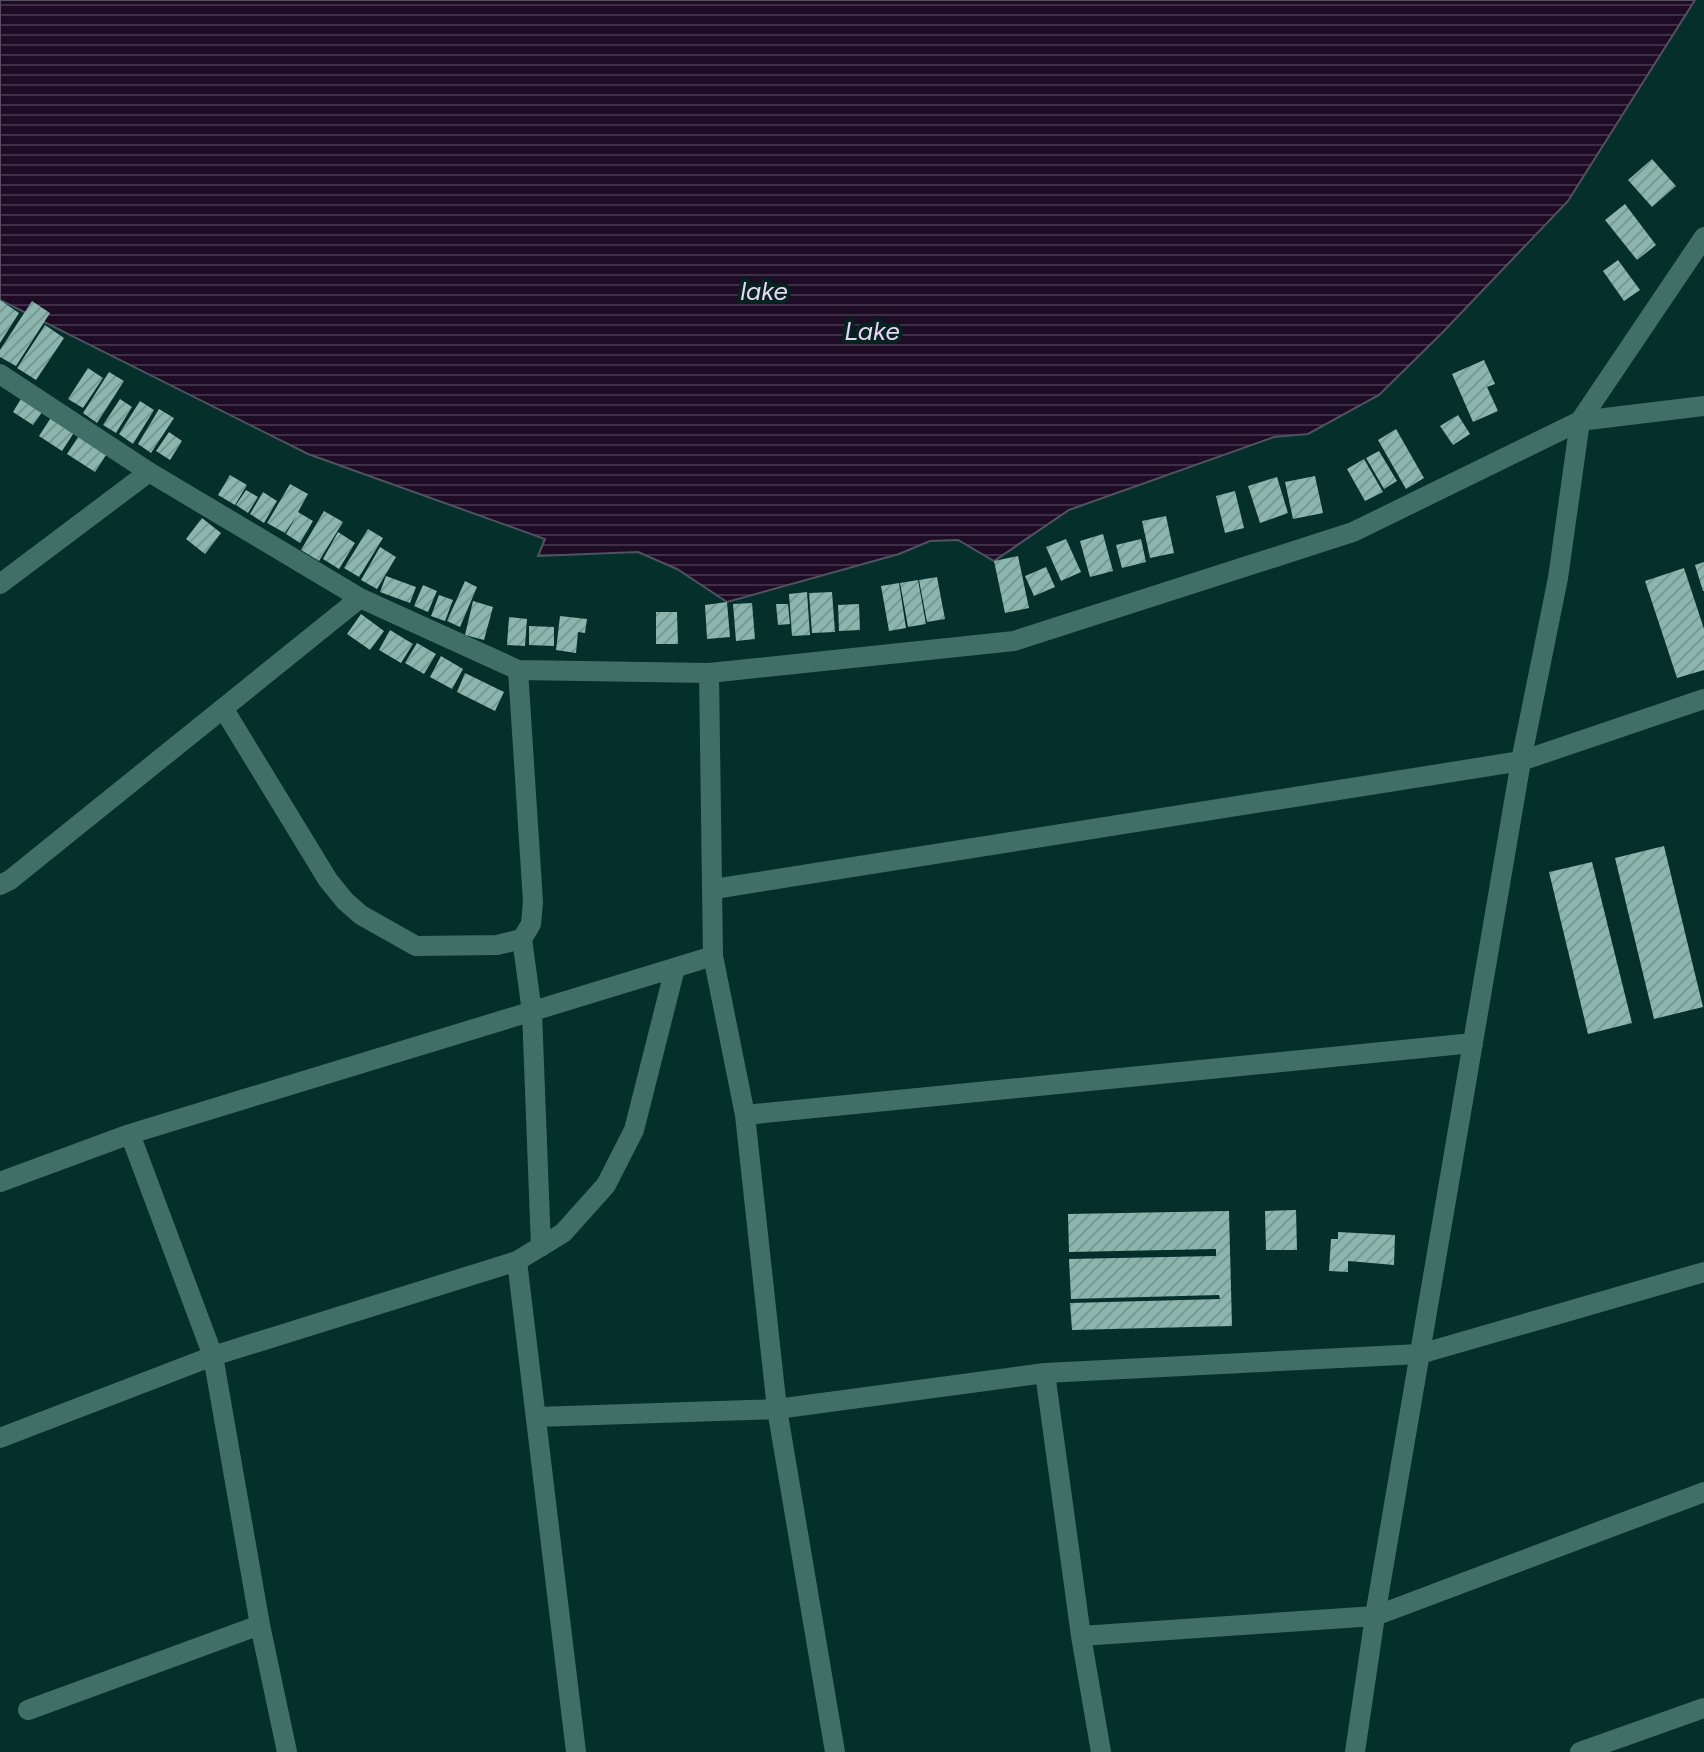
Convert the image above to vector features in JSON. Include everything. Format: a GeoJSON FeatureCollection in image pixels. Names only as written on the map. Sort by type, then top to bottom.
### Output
{"type":"FeatureCollection","features":[{"type":"Feature","properties":{"kind":"street"},"geometry":{"type":"LineString","coordinates":[[1355,1752],[1375,1616],[1521,761],[1558,578],[1580,421],[1704,237]]}},
{"type":"Feature","properties":{"kind":"street"},"geometry":{"type":"LineString","coordinates":[[0,374],[149,472],[360,598],[518,670],[709,673],[1014,641],[1353,532],[1580,421],[1704,406]]}},
{"type":"Feature","properties":{"kind":"street"},"geometry":{"type":"LineString","coordinates":[[0,584],[149,472]]}},
{"type":"Feature","properties":{"kind":"street"},"geometry":{"type":"LineString","coordinates":[[0,885],[360,598]]}},
{"type":"Feature","properties":{"kind":"street"},"geometry":{"type":"LineString","coordinates":[[518,670],[533,902],[531,924],[522,939],[532,1012],[541,1247]]}},
{"type":"Feature","properties":{"kind":"street"},"geometry":{"type":"LineString","coordinates":[[709,673],[713,956],[745,1115],[777,1409],[835,1752]]}},
{"type":"Feature","properties":{"kind":"street"},"geometry":{"type":"LineString","coordinates":[[714,889],[1521,761],[1704,699]]}},
{"type":"Feature","properties":{"kind":"street"},"geometry":{"type":"LineString","coordinates":[[223,708],[328,880],[361,915],[416,946],[497,945],[522,939]]}},
{"type":"Feature","properties":{"kind":"street"},"geometry":{"type":"LineString","coordinates":[[0,1182],[130,1134],[713,956]]}},
{"type":"Feature","properties":{"kind":"street"},"geometry":{"type":"LineString","coordinates":[[0,1438],[213,1356],[517,1261],[563,1233],[606,1185],[634,1130],[675,968]]}},
{"type":"Feature","properties":{"kind":"street"},"geometry":{"type":"LineString","coordinates":[[745,1115],[1473,1043]]}},
{"type":"Feature","properties":{"kind":"street"},"geometry":{"type":"LineString","coordinates":[[130,1134],[213,1356],[260,1625],[287,1752]]}},
{"type":"Feature","properties":{"kind":"street"},"geometry":{"type":"LineString","coordinates":[[517,1261],[576,1752]]}},
{"type":"Feature","properties":{"kind":"street"},"geometry":{"type":"LineString","coordinates":[[536,1417],[777,1409],[1045,1373],[1420,1354],[1704,1272]]}},
{"type":"Feature","properties":{"kind":"street"},"geometry":{"type":"LineString","coordinates":[[1045,1373],[1081,1636],[1101,1752]]}},
{"type":"Feature","properties":{"kind":"street"},"geometry":{"type":"LineString","coordinates":[[1081,1636],[1375,1616],[1704,1492]]}},
{"type":"Feature","properties":{"kind":"street"},"geometry":{"type":"LineString","coordinates":[[28,1710],[260,1625]]}},
{"type":"Feature","properties":{"kind":"street"},"geometry":{"type":"LineString","coordinates":[[1580,1752],[1704,1708]]}},
{"type":"Feature","properties":{"kind":"water","name":"lake"},"geometry":{"type":"Polygon","coordinates":[[[0,0],[1695,0],[1568,201],[1379,395],[1308,434],[1274,437],[1069,510],[994,561],[958,540],[930,541],[899,554],[727,602],[677,569],[638,552],[538,556],[545,539],[308,454],[0,300],[0,0]]]}},
{"type":"Feature","properties":{"kind":"building"},"geometry":{"type":"Polygon","coordinates":[[[1652,159],[1676,186],[1652,207],[1628,180],[1652,159]]]}},
{"type":"Feature","properties":{"kind":"building"},"geometry":{"type":"Polygon","coordinates":[[[1625,204],[1656,245],[1637,260],[1605,220],[1625,204]]]}},
{"type":"Feature","properties":{"kind":"building"},"geometry":{"type":"Polygon","coordinates":[[[1618,260],[1640,290],[1624,301],[1603,271],[1618,260]]]}},
{"type":"Feature","properties":{"kind":"building"},"geometry":{"type":"Polygon","coordinates":[[[0,300],[19,313],[0,343],[0,300]]]}},
{"type":"Feature","properties":{"kind":"building"},"geometry":{"type":"Polygon","coordinates":[[[32,301],[50,313],[16,366],[0,357],[0,350],[32,301]]]}},
{"type":"Feature","properties":{"kind":"building"},"geometry":{"type":"Polygon","coordinates":[[[45,325],[64,338],[36,380],[17,368],[45,325]]]}},
{"type":"Feature","properties":{"kind":"building"},"geometry":{"type":"Polygon","coordinates":[[[1484,360],[1495,384],[1487,387],[1498,411],[1473,422],[1452,374],[1484,360]]]}},
{"type":"Feature","properties":{"kind":"building"},"geometry":{"type":"Polygon","coordinates":[[[88,368],[103,378],[83,408],[68,399],[88,368]]]}},
{"type":"Feature","properties":{"kind":"building"},"geometry":{"type":"Polygon","coordinates":[[[109,372],[124,381],[97,423],[83,413],[109,372]]]}},
{"type":"Feature","properties":{"kind":"building"},"geometry":{"type":"Polygon","coordinates":[[[22,397],[43,411],[33,425],[13,412],[22,397]]]}},
{"type":"Feature","properties":{"kind":"building"},"geometry":{"type":"Polygon","coordinates":[[[120,399],[132,407],[116,433],[103,425],[120,399]]]}},
{"type":"Feature","properties":{"kind":"building"},"geometry":{"type":"Polygon","coordinates":[[[140,401],[154,410],[133,444],[119,434],[140,401]]]}},
{"type":"Feature","properties":{"kind":"building"},"geometry":{"type":"Polygon","coordinates":[[[159,409],[174,418],[151,453],[138,444],[159,409]]]}},
{"type":"Feature","properties":{"kind":"building"},"geometry":{"type":"Polygon","coordinates":[[[1458,415],[1470,434],[1453,445],[1440,426],[1458,415]]]}},
{"type":"Feature","properties":{"kind":"building"},"geometry":{"type":"Polygon","coordinates":[[[52,416],[75,431],[62,451],[39,436],[52,416]]]}},
{"type":"Feature","properties":{"kind":"building"},"geometry":{"type":"Polygon","coordinates":[[[1396,429],[1424,478],[1406,489],[1378,440],[1396,429]]]}},
{"type":"Feature","properties":{"kind":"building"},"geometry":{"type":"Polygon","coordinates":[[[169,432],[182,441],[170,460],[156,451],[169,432]]]}},
{"type":"Feature","properties":{"kind":"building"},"geometry":{"type":"Polygon","coordinates":[[[80,434],[108,452],[95,472],[67,454],[80,434]]]}},
{"type":"Feature","properties":{"kind":"building"},"geometry":{"type":"Polygon","coordinates":[[[1379,451],[1397,481],[1384,489],[1366,458],[1379,451]]]}},
{"type":"Feature","properties":{"kind":"building"},"geometry":{"type":"Polygon","coordinates":[[[1364,459],[1383,492],[1365,501],[1347,469],[1364,459]]]}},
{"type":"Feature","properties":{"kind":"building"},"geometry":{"type":"Polygon","coordinates":[[[230,475],[247,485],[235,505],[218,495],[230,475]]]}},
{"type":"Feature","properties":{"kind":"building"},"geometry":{"type":"Polygon","coordinates":[[[1315,476],[1323,513],[1293,519],[1285,482],[1315,476]]]}},
{"type":"Feature","properties":{"kind":"building"},"geometry":{"type":"Polygon","coordinates":[[[1277,477],[1288,513],[1260,523],[1248,486],[1277,477]]]}},
{"type":"Feature","properties":{"kind":"building"},"geometry":{"type":"Polygon","coordinates":[[[290,484],[308,494],[298,512],[313,521],[300,543],[286,534],[297,515],[285,533],[267,523],[290,484]]]}},
{"type":"Feature","properties":{"kind":"building"},"geometry":{"type":"Polygon","coordinates":[[[246,490],[258,497],[248,513],[236,505],[246,490]]]}},
{"type":"Feature","properties":{"kind":"building"},"geometry":{"type":"Polygon","coordinates":[[[1235,491],[1244,528],[1225,533],[1216,496],[1235,491]]]}},
{"type":"Feature","properties":{"kind":"building"},"geometry":{"type":"Polygon","coordinates":[[[263,492],[277,501],[264,523],[250,514],[263,492]]]}},
{"type":"Feature","properties":{"kind":"building"},"geometry":{"type":"Polygon","coordinates":[[[324,511],[343,522],[319,561],[301,550],[324,511]]]}},
{"type":"Feature","properties":{"kind":"building"},"geometry":{"type":"Polygon","coordinates":[[[1166,516],[1174,553],[1150,558],[1142,521],[1166,516]]]}},
{"type":"Feature","properties":{"kind":"building"},"geometry":{"type":"Polygon","coordinates":[[[202,518],[221,533],[205,554],[186,539],[202,518]]]}},
{"type":"Feature","properties":{"kind":"building"},"geometry":{"type":"Polygon","coordinates":[[[368,529],[383,538],[359,577],[344,568],[368,529]]]}},
{"type":"Feature","properties":{"kind":"building"},"geometry":{"type":"Polygon","coordinates":[[[338,532],[355,543],[339,569],[323,559],[338,532]]]}},
{"type":"Feature","properties":{"kind":"building"},"geometry":{"type":"Polygon","coordinates":[[[1103,534],[1113,571],[1090,577],[1080,541],[1103,534]]]}},
{"type":"Feature","properties":{"kind":"building"},"geometry":{"type":"Polygon","coordinates":[[[1066,539],[1081,572],[1061,581],[1046,547],[1066,539]]]}},
{"type":"Feature","properties":{"kind":"building"},"geometry":{"type":"Polygon","coordinates":[[[1141,539],[1146,562],[1122,568],[1116,545],[1141,539]]]}},
{"type":"Feature","properties":{"kind":"building"},"geometry":{"type":"Polygon","coordinates":[[[380,547],[396,557],[377,589],[361,580],[380,547]]]}},
{"type":"Feature","properties":{"kind":"building"},"geometry":{"type":"Polygon","coordinates":[[[1018,556],[1029,608],[1005,613],[994,561],[1018,556]]]}},
{"type":"Feature","properties":{"kind":"building"},"geometry":{"type":"Polygon","coordinates":[[[1704,562],[1704,591],[1703,591],[1695,565],[1704,562]]]}},
{"type":"Feature","properties":{"kind":"building"},"geometry":{"type":"Polygon","coordinates":[[[1046,567],[1055,587],[1034,596],[1025,576],[1046,567]]]}},
{"type":"Feature","properties":{"kind":"building"},"geometry":{"type":"Polygon","coordinates":[[[1684,568],[1704,629],[1704,670],[1677,678],[1645,581],[1684,568]]]}},
{"type":"Feature","properties":{"kind":"building"},"geometry":{"type":"Polygon","coordinates":[[[386,576],[416,587],[410,603],[380,592],[386,576]]]}},
{"type":"Feature","properties":{"kind":"building"},"geometry":{"type":"Polygon","coordinates":[[[937,577],[945,619],[927,622],[919,580],[937,577]]]}},
{"type":"Feature","properties":{"kind":"building"},"geometry":{"type":"Polygon","coordinates":[[[918,580],[926,624],[908,627],[900,583],[918,580]]]}},
{"type":"Feature","properties":{"kind":"building"},"geometry":{"type":"Polygon","coordinates":[[[465,581],[477,587],[460,627],[447,621],[465,581]]]}},
{"type":"Feature","properties":{"kind":"building"},"geometry":{"type":"Polygon","coordinates":[[[899,583],[906,628],[889,631],[881,586],[899,583]]]}},
{"type":"Feature","properties":{"kind":"building"},"geometry":{"type":"Polygon","coordinates":[[[423,585],[437,591],[428,612],[414,606],[423,585]]]}},
{"type":"Feature","properties":{"kind":"building"},"geometry":{"type":"Polygon","coordinates":[[[807,592],[810,635],[792,636],[789,594],[807,592]]]}},
{"type":"Feature","properties":{"kind":"building"},"geometry":{"type":"Polygon","coordinates":[[[832,592],[835,632],[812,633],[809,593],[832,592]]]}},
{"type":"Feature","properties":{"kind":"building"},"geometry":{"type":"Polygon","coordinates":[[[439,595],[453,600],[445,621],[431,616],[439,595]]]}},
{"type":"Feature","properties":{"kind":"building"},"geometry":{"type":"Polygon","coordinates":[[[473,601],[493,607],[484,640],[465,635],[473,601]]]}},
{"type":"Feature","properties":{"kind":"building"},"geometry":{"type":"Polygon","coordinates":[[[727,602],[730,637],[707,639],[705,605],[727,602]]]}},
{"type":"Feature","properties":{"kind":"building"},"geometry":{"type":"Polygon","coordinates":[[[752,603],[755,639],[736,641],[733,604],[752,603]]]}},
{"type":"Feature","properties":{"kind":"building"},"geometry":{"type":"Polygon","coordinates":[[[776,604],[788,604],[790,624],[778,625],[776,604]]]}},
{"type":"Feature","properties":{"kind":"building"},"geometry":{"type":"Polygon","coordinates":[[[859,604],[860,630],[839,631],[838,605],[859,604]]]}},
{"type":"Feature","properties":{"kind":"building"},"geometry":{"type":"Polygon","coordinates":[[[656,612],[677,612],[678,644],[656,644],[656,612]]]}},
{"type":"Feature","properties":{"kind":"building"},"geometry":{"type":"Polygon","coordinates":[[[361,614],[384,631],[370,650],[347,634],[361,614]]]}},
{"type":"Feature","properties":{"kind":"building"},"geometry":{"type":"Polygon","coordinates":[[[560,616],[587,619],[585,633],[578,632],[576,653],[556,650],[560,616]]]}},
{"type":"Feature","properties":{"kind":"building"},"geometry":{"type":"Polygon","coordinates":[[[509,617],[527,619],[525,646],[507,645],[509,617]]]}},
{"type":"Feature","properties":{"kind":"building"},"geometry":{"type":"Polygon","coordinates":[[[529,626],[554,627],[554,646],[529,645],[529,626]]]}},
{"type":"Feature","properties":{"kind":"building"},"geometry":{"type":"Polygon","coordinates":[[[390,630],[413,644],[401,663],[379,650],[390,630]]]}},
{"type":"Feature","properties":{"kind":"building"},"geometry":{"type":"Polygon","coordinates":[[[417,643],[436,654],[424,674],[405,663],[417,643]]]}},
{"type":"Feature","properties":{"kind":"building"},"geometry":{"type":"Polygon","coordinates":[[[441,656],[463,669],[452,689],[430,677],[441,656]]]}},
{"type":"Feature","properties":{"kind":"building"},"geometry":{"type":"Polygon","coordinates":[[[465,673],[504,692],[495,711],[457,692],[465,673]]]}},
{"type":"Feature","properties":{"kind":"building"},"geometry":{"type":"Polygon","coordinates":[[[1664,846],[1703,1007],[1654,1019],[1615,858],[1664,846]]]}},
{"type":"Feature","properties":{"kind":"building"},"geometry":{"type":"Polygon","coordinates":[[[1592,862],[1632,1023],[1588,1034],[1549,872],[1592,862]]]}},
{"type":"Feature","properties":{"kind":"building"},"geometry":{"type":"Polygon","coordinates":[[[1296,1210],[1297,1250],[1266,1250],[1265,1211],[1296,1210]]]}},
{"type":"Feature","properties":{"kind":"building"},"geometry":{"type":"Polygon","coordinates":[[[1229,1211],[1232,1326],[1072,1330],[1070,1303],[1220,1299],[1219,1295],[1071,1299],[1069,1259],[1216,1256],[1216,1249],[1069,1252],[1068,1214],[1229,1211]]]}},
{"type":"Feature","properties":{"kind":"building"},"geometry":{"type":"Polygon","coordinates":[[[1338,1232],[1395,1235],[1394,1265],[1348,1261],[1348,1272],[1329,1271],[1331,1239],[1338,1239],[1338,1232]]]}},
{"type":"Feature","properties":{"kind":"water label","name":"Lake"},"geometry":{"type":"Point","coordinates":[872,331]}}]}
